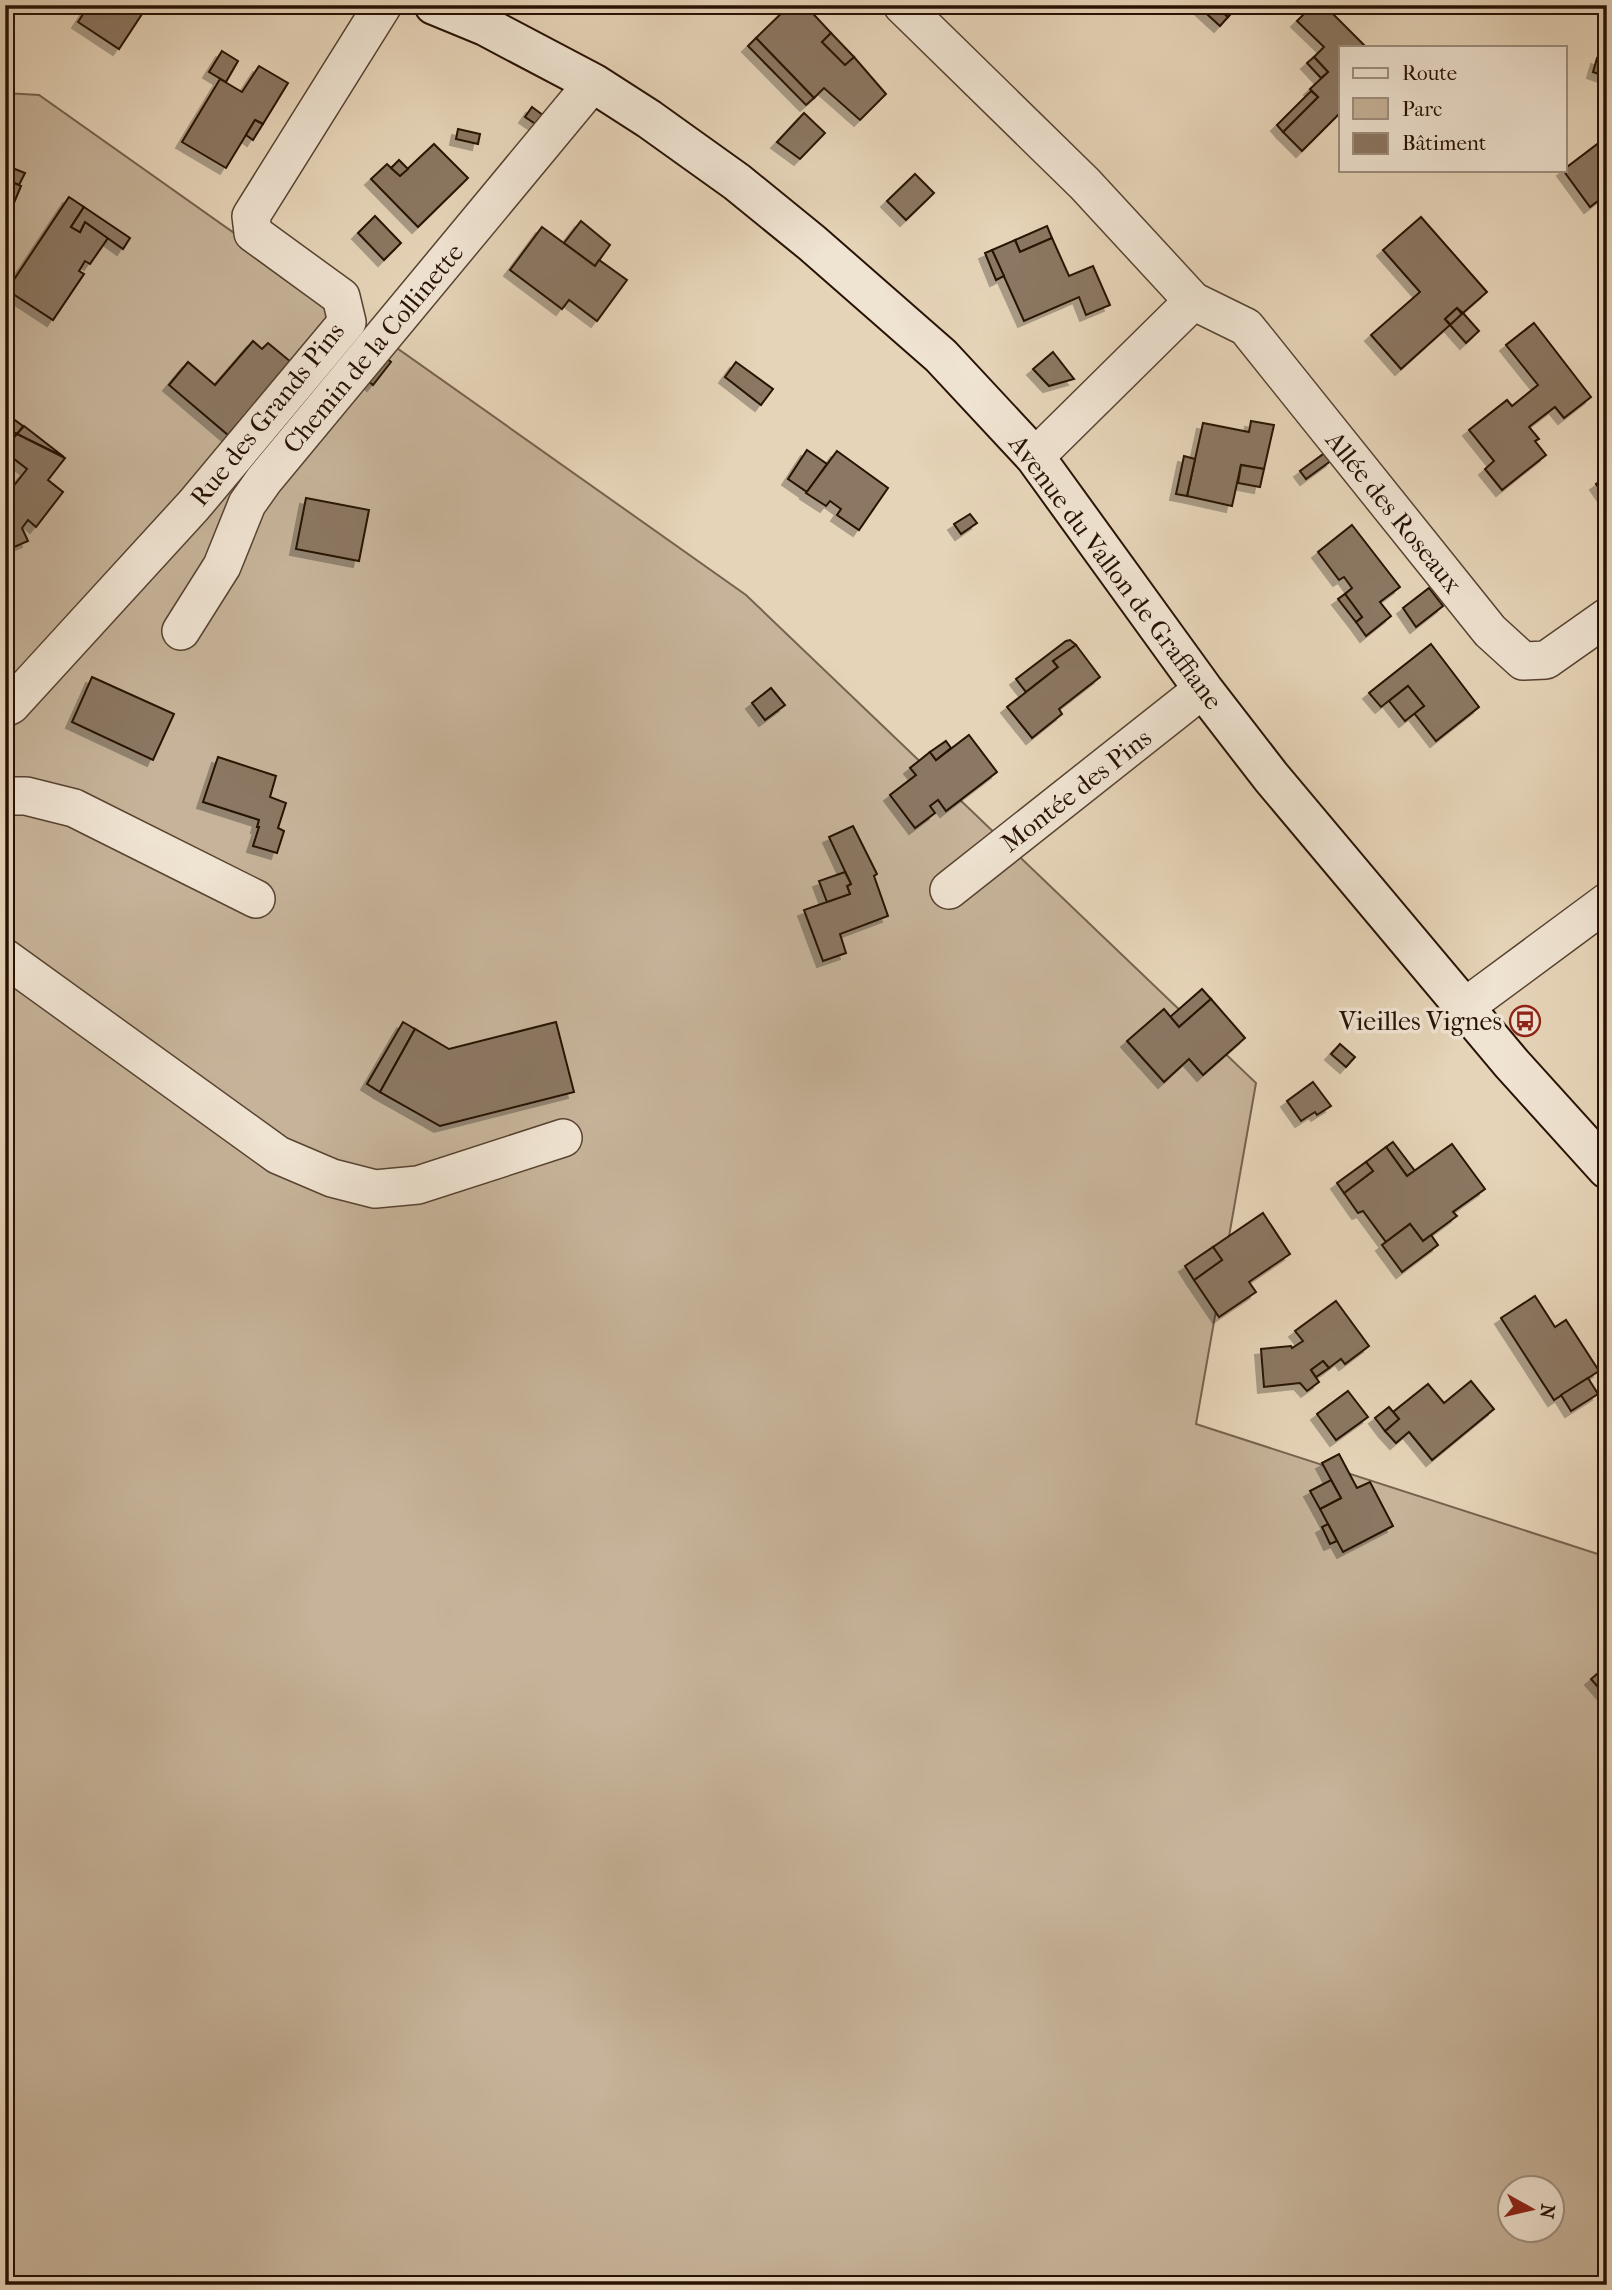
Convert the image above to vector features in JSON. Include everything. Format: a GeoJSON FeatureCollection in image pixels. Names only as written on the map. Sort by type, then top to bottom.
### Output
{"type":"FeatureCollection","features":[{"type":"Feature","properties":{"kind":"street","name":"Rue des Grands Pins"},"geometry":{"type":"LineString","coordinates":[[5,708],[11,705],[194,505],[347,322],[341,298],[253,233],[251,216],[383,5]]}},
{"type":"Feature","properties":{"kind":"street","name":"Avenue du Vallon de Graffiane"},"geometry":{"type":"LineString","coordinates":[[434,5],[485,26],[593,83],[649,119],[737,182],[812,243],[941,356],[1035,457],[1271,778],[1511,1064],[1604,1160]]}},
{"type":"Feature","properties":{"kind":"street","name":"Allée des Roseaux"},"geometry":{"type":"LineString","coordinates":[[902,5],[1085,184],[1193,301],[1246,327],[1490,631],[1523,661],[1546,660],[1607,617]]}},
{"type":"Feature","properties":{"kind":"street","name":"Chemin de la Collinette"},"geometry":{"type":"LineString","coordinates":[[181,631],[222,566],[247,504],[264,480],[593,83]]}},
{"type":"Feature","properties":{"kind":"street"},"geometry":{"type":"LineString","coordinates":[[1035,457],[1193,301]]}},
{"type":"Feature","properties":{"kind":"street","name":"Montée des Pins"},"geometry":{"type":"LineString","coordinates":[[949,890],[1203,689]]}},
{"type":"Feature","properties":{"kind":"street"},"geometry":{"type":"LineString","coordinates":[[5,796],[26,796],[74,808],[256,899]]}},
{"type":"Feature","properties":{"kind":"street"},"geometry":{"type":"LineString","coordinates":[[1465,1007],[1607,902]]}},
{"type":"Feature","properties":{"kind":"street"},"geometry":{"type":"LineString","coordinates":[[5,958],[278,1155],[332,1178],[375,1189],[418,1185],[563,1138]]}},
{"type":"Feature","properties":{"kind":"green space"},"geometry":{"type":"Polygon","coordinates":[[[5,93],[39,95],[746,595],[1256,1083],[1196,1424],[1607,1557],[1607,2285],[5,2285],[5,93]]]}},
{"type":"Feature","properties":{"kind":"building"},"geometry":{"type":"Polygon","coordinates":[[[89,5],[148,5],[119,49],[78,22],[89,5]]]}},
{"type":"Feature","properties":{"kind":"building"},"geometry":{"type":"Polygon","coordinates":[[[790,5],[805,5],[831,33],[822,42],[845,65],[854,57],[886,94],[860,120],[824,88],[814,98],[756,38],[790,5]]]}},
{"type":"Feature","properties":{"kind":"building"},"geometry":{"type":"Polygon","coordinates":[[[1197,5],[1215,5],[1228,17],[1220,26],[1197,5]]]}},
{"type":"Feature","properties":{"kind":"building"},"geometry":{"type":"Polygon","coordinates":[[[1215,5],[1239,5],[1228,17],[1215,5]]]}},
{"type":"Feature","properties":{"kind":"building"},"geometry":{"type":"Polygon","coordinates":[[[1313,5],[1324,5],[1365,46],[1339,46],[1339,114],[1302,151],[1283,132],[1318,97],[1310,89],[1328,72],[1314,57],[1324,47],[1297,21],[1313,5]]]}},
{"type":"Feature","properties":{"kind":"building"},"geometry":{"type":"Polygon","coordinates":[[[831,33],[854,57],[845,65],[822,42],[831,33]]]}},
{"type":"Feature","properties":{"kind":"building"},"geometry":{"type":"Polygon","coordinates":[[[756,38],[814,98],[806,105],[748,46],[756,38]]]}},
{"type":"Feature","properties":{"kind":"building"},"geometry":{"type":"Polygon","coordinates":[[[222,51],[238,61],[226,82],[209,72],[222,51]]]}},
{"type":"Feature","properties":{"kind":"building"},"geometry":{"type":"Polygon","coordinates":[[[1314,57],[1328,72],[1321,78],[1307,63],[1314,57]]]}},
{"type":"Feature","properties":{"kind":"building"},"geometry":{"type":"Polygon","coordinates":[[[1597,58],[1607,62],[1607,77],[1593,72],[1597,58]]]}},
{"type":"Feature","properties":{"kind":"building"},"geometry":{"type":"Polygon","coordinates":[[[259,66],[288,83],[263,124],[255,120],[226,168],[182,142],[220,79],[242,92],[259,66]]]}},
{"type":"Feature","properties":{"kind":"building"},"geometry":{"type":"Polygon","coordinates":[[[1311,91],[1318,97],[1283,132],[1277,125],[1311,91]]]}},
{"type":"Feature","properties":{"kind":"building"},"geometry":{"type":"Polygon","coordinates":[[[532,107],[544,116],[537,125],[525,117],[532,107]]]}},
{"type":"Feature","properties":{"kind":"building"},"geometry":{"type":"Polygon","coordinates":[[[804,113],[825,133],[800,159],[777,142],[804,113]]]}},
{"type":"Feature","properties":{"kind":"building"},"geometry":{"type":"Polygon","coordinates":[[[255,120],[263,124],[253,140],[246,135],[255,120]]]}},
{"type":"Feature","properties":{"kind":"building"},"geometry":{"type":"Polygon","coordinates":[[[458,129],[480,134],[478,144],[456,139],[458,129]]]}},
{"type":"Feature","properties":{"kind":"building"},"geometry":{"type":"Polygon","coordinates":[[[1600,142],[1607,145],[1607,194],[1590,207],[1564,172],[1566,168],[1600,142]]]}},
{"type":"Feature","properties":{"kind":"building"},"geometry":{"type":"Polygon","coordinates":[[[434,144],[468,178],[418,227],[371,179],[387,164],[400,176],[434,144]]]}},
{"type":"Feature","properties":{"kind":"building"},"geometry":{"type":"Polygon","coordinates":[[[399,160],[408,169],[400,176],[391,168],[399,160]]]}},
{"type":"Feature","properties":{"kind":"building"},"geometry":{"type":"Polygon","coordinates":[[[5,165],[25,173],[19,185],[5,179],[5,165]]]}},
{"type":"Feature","properties":{"kind":"building"},"geometry":{"type":"Polygon","coordinates":[[[915,174],[934,193],[906,220],[887,201],[915,174]]]}},
{"type":"Feature","properties":{"kind":"building"},"geometry":{"type":"Polygon","coordinates":[[[5,179],[21,186],[6,222],[5,221],[5,179]]]}},
{"type":"Feature","properties":{"kind":"building"},"geometry":{"type":"Polygon","coordinates":[[[69,197],[84,207],[71,227],[80,232],[85,222],[108,238],[90,264],[85,261],[79,271],[84,274],[53,320],[7,290],[69,197]]]}},
{"type":"Feature","properties":{"kind":"building"},"geometry":{"type":"Polygon","coordinates":[[[84,207],[130,238],[123,249],[85,222],[80,232],[71,227],[84,207]]]}},
{"type":"Feature","properties":{"kind":"building"},"geometry":{"type":"Polygon","coordinates":[[[375,216],[401,243],[384,260],[358,233],[375,216]]]}},
{"type":"Feature","properties":{"kind":"building"},"geometry":{"type":"Polygon","coordinates":[[[1421,217],[1487,292],[1463,313],[1457,308],[1445,319],[1450,325],[1401,369],[1371,335],[1420,292],[1383,250],[1421,217]]]}},
{"type":"Feature","properties":{"kind":"building"},"geometry":{"type":"Polygon","coordinates":[[[581,221],[610,245],[595,266],[564,243],[581,221]]]}},
{"type":"Feature","properties":{"kind":"building"},"geometry":{"type":"Polygon","coordinates":[[[1047,226],[1052,238],[1020,252],[1015,240],[1047,226]]]}},
{"type":"Feature","properties":{"kind":"building"},"geometry":{"type":"Polygon","coordinates":[[[542,227],[595,266],[599,260],[627,280],[597,321],[569,300],[562,309],[510,270],[542,227]]]}},
{"type":"Feature","properties":{"kind":"building"},"geometry":{"type":"Polygon","coordinates":[[[1052,238],[1069,276],[1093,266],[1110,305],[1086,315],[1079,297],[1024,321],[992,250],[1015,240],[1020,252],[1052,238]]]}},
{"type":"Feature","properties":{"kind":"building"},"geometry":{"type":"Polygon","coordinates":[[[992,250],[1004,276],[996,280],[985,253],[992,250]]]}},
{"type":"Feature","properties":{"kind":"building"},"geometry":{"type":"Polygon","coordinates":[[[1457,308],[1462,314],[1451,325],[1445,319],[1457,308]]]}},
{"type":"Feature","properties":{"kind":"building"},"geometry":{"type":"Polygon","coordinates":[[[1463,313],[1479,331],[1466,343],[1450,325],[1463,313]]]}},
{"type":"Feature","properties":{"kind":"building"},"geometry":{"type":"Polygon","coordinates":[[[1534,323],[1591,397],[1564,418],[1555,407],[1529,427],[1539,439],[1535,441],[1546,455],[1502,490],[1485,469],[1494,461],[1469,430],[1507,400],[1512,406],[1538,385],[1506,345],[1534,323]]]}},
{"type":"Feature","properties":{"kind":"building"},"geometry":{"type":"Polygon","coordinates":[[[253,341],[262,349],[268,343],[291,362],[228,435],[169,385],[188,362],[215,385],[253,341]]]}},
{"type":"Feature","properties":{"kind":"building"},"geometry":{"type":"Polygon","coordinates":[[[373,347],[391,362],[373,385],[355,370],[373,347]]]}},
{"type":"Feature","properties":{"kind":"building"},"geometry":{"type":"Polygon","coordinates":[[[1053,352],[1074,379],[1049,386],[1033,369],[1053,352]]]}},
{"type":"Feature","properties":{"kind":"building"},"geometry":{"type":"Polygon","coordinates":[[[736,362],[773,389],[761,405],[725,377],[736,362]]]}},
{"type":"Feature","properties":{"kind":"building"},"geometry":{"type":"Polygon","coordinates":[[[12,418],[23,426],[17,434],[5,428],[12,418]]]}},
{"type":"Feature","properties":{"kind":"building"},"geometry":{"type":"Polygon","coordinates":[[[1251,421],[1274,425],[1264,469],[1241,465],[1232,506],[1187,496],[1203,423],[1249,432],[1251,421]]]}},
{"type":"Feature","properties":{"kind":"building"},"geometry":{"type":"Polygon","coordinates":[[[24,426],[64,457],[17,434],[24,426]]]}},
{"type":"Feature","properties":{"kind":"building"},"geometry":{"type":"Polygon","coordinates":[[[5,428],[17,434],[5,449],[5,428]]]}},
{"type":"Feature","properties":{"kind":"building"},"geometry":{"type":"Polygon","coordinates":[[[17,434],[65,458],[48,480],[63,492],[36,527],[28,520],[22,528],[28,541],[5,551],[5,497],[27,469],[5,452],[17,434]]]}},
{"type":"Feature","properties":{"kind":"building"},"geometry":{"type":"Polygon","coordinates":[[[807,450],[827,464],[807,492],[788,479],[807,450]]]}},
{"type":"Feature","properties":{"kind":"building"},"geometry":{"type":"Polygon","coordinates":[[[837,451],[888,488],[859,530],[837,515],[841,509],[830,501],[826,506],[806,493],[837,451]]]}},
{"type":"Feature","properties":{"kind":"building"},"geometry":{"type":"Polygon","coordinates":[[[1326,452],[1332,460],[1306,479],[1300,471],[1326,452]]]}},
{"type":"Feature","properties":{"kind":"building"},"geometry":{"type":"Polygon","coordinates":[[[1184,456],[1195,459],[1187,496],[1176,494],[1184,456]]]}},
{"type":"Feature","properties":{"kind":"building"},"geometry":{"type":"Polygon","coordinates":[[[1241,465],[1264,469],[1260,487],[1238,483],[1241,465]]]}},
{"type":"Feature","properties":{"kind":"building"},"geometry":{"type":"Polygon","coordinates":[[[1607,476],[1607,500],[1596,484],[1607,476]]]}},
{"type":"Feature","properties":{"kind":"building"},"geometry":{"type":"Polygon","coordinates":[[[306,498],[369,510],[359,561],[296,549],[306,498]]]}},
{"type":"Feature","properties":{"kind":"building"},"geometry":{"type":"Polygon","coordinates":[[[970,514],[977,523],[961,534],[954,524],[970,514]]]}},
{"type":"Feature","properties":{"kind":"building"},"geometry":{"type":"Polygon","coordinates":[[[1352,525],[1400,587],[1380,602],[1391,616],[1366,636],[1356,622],[1362,617],[1345,594],[1352,588],[1344,577],[1339,580],[1318,552],[1352,525]]]}},
{"type":"Feature","properties":{"kind":"building"},"geometry":{"type":"Polygon","coordinates":[[[1429,588],[1443,606],[1416,627],[1403,608],[1429,588]]]}},
{"type":"Feature","properties":{"kind":"building"},"geometry":{"type":"Polygon","coordinates":[[[1345,594],[1362,617],[1356,622],[1338,599],[1345,594]]]}},
{"type":"Feature","properties":{"kind":"building"},"geometry":{"type":"Polygon","coordinates":[[[1070,640],[1076,645],[1053,661],[1058,667],[1026,692],[1016,679],[1070,640]]]}},
{"type":"Feature","properties":{"kind":"building"},"geometry":{"type":"Polygon","coordinates":[[[1431,644],[1479,707],[1436,741],[1414,713],[1424,706],[1408,686],[1381,707],[1369,693],[1431,644]]]}},
{"type":"Feature","properties":{"kind":"building"},"geometry":{"type":"Polygon","coordinates":[[[1076,645],[1100,677],[1059,709],[1062,714],[1032,738],[1007,707],[1058,667],[1053,661],[1076,645]]]}},
{"type":"Feature","properties":{"kind":"building"},"geometry":{"type":"Polygon","coordinates":[[[92,677],[174,714],[153,760],[72,722],[92,677]]]}},
{"type":"Feature","properties":{"kind":"building"},"geometry":{"type":"Polygon","coordinates":[[[1408,686],[1424,706],[1405,721],[1389,701],[1408,686]]]}},
{"type":"Feature","properties":{"kind":"building"},"geometry":{"type":"Polygon","coordinates":[[[771,688],[785,705],[765,720],[752,703],[771,688]]]}},
{"type":"Feature","properties":{"kind":"building"},"geometry":{"type":"Polygon","coordinates":[[[969,735],[997,772],[946,811],[938,800],[930,806],[935,813],[915,828],[890,795],[916,775],[910,768],[930,752],[936,760],[969,735]]]}},
{"type":"Feature","properties":{"kind":"building"},"geometry":{"type":"Polygon","coordinates":[[[946,741],[951,748],[936,760],[930,752],[946,741]]]}},
{"type":"Feature","properties":{"kind":"building"},"geometry":{"type":"Polygon","coordinates":[[[218,757],[276,776],[270,797],[286,803],[278,828],[284,831],[277,853],[253,846],[259,820],[203,802],[218,757]]]}},
{"type":"Feature","properties":{"kind":"building"},"geometry":{"type":"Polygon","coordinates":[[[853,826],[877,874],[874,876],[888,916],[840,934],[846,953],[823,961],[804,910],[850,894],[847,886],[851,884],[829,837],[853,826]]]}},
{"type":"Feature","properties":{"kind":"building"},"geometry":{"type":"Polygon","coordinates":[[[845,872],[851,884],[847,886],[850,894],[827,902],[819,881],[845,872]]]}},
{"type":"Feature","properties":{"kind":"building"},"geometry":{"type":"Polygon","coordinates":[[[1202,989],[1211,999],[1179,1027],[1170,1017],[1202,989]]]}},
{"type":"Feature","properties":{"kind":"building"},"geometry":{"type":"Polygon","coordinates":[[[1211,999],[1245,1038],[1203,1075],[1189,1059],[1164,1082],[1127,1041],[1164,1009],[1179,1027],[1211,999]]]}},
{"type":"Feature","properties":{"kind":"building"},"geometry":{"type":"Polygon","coordinates":[[[403,1022],[415,1029],[380,1092],[367,1084],[403,1022]]]}},
{"type":"Feature","properties":{"kind":"building"},"geometry":{"type":"Polygon","coordinates":[[[556,1022],[574,1092],[440,1126],[380,1092],[415,1029],[449,1049],[556,1022]]]}},
{"type":"Feature","properties":{"kind":"building"},"geometry":{"type":"Polygon","coordinates":[[[1340,1044],[1355,1057],[1346,1067],[1331,1054],[1340,1044]]]}},
{"type":"Feature","properties":{"kind":"building"},"geometry":{"type":"Polygon","coordinates":[[[1313,1082],[1331,1106],[1301,1121],[1287,1101],[1313,1082]]]}},
{"type":"Feature","properties":{"kind":"building"},"geometry":{"type":"Polygon","coordinates":[[[1393,1142],[1415,1171],[1407,1176],[1386,1147],[1393,1142]]]}},
{"type":"Feature","properties":{"kind":"building"},"geometry":{"type":"Polygon","coordinates":[[[1452,1144],[1485,1189],[1453,1212],[1457,1216],[1423,1241],[1410,1224],[1386,1242],[1363,1211],[1358,1213],[1344,1193],[1373,1171],[1366,1162],[1386,1147],[1407,1176],[1452,1144]]]}},
{"type":"Feature","properties":{"kind":"building"},"geometry":{"type":"Polygon","coordinates":[[[1366,1162],[1373,1171],[1344,1193],[1337,1183],[1366,1162]]]}},
{"type":"Feature","properties":{"kind":"building"},"geometry":{"type":"Polygon","coordinates":[[[1263,1213],[1290,1254],[1249,1282],[1256,1292],[1219,1317],[1194,1280],[1222,1260],[1213,1247],[1263,1213]]]}},
{"type":"Feature","properties":{"kind":"building"},"geometry":{"type":"Polygon","coordinates":[[[1410,1224],[1423,1241],[1431,1235],[1438,1245],[1402,1272],[1382,1245],[1410,1224]]]}},
{"type":"Feature","properties":{"kind":"building"},"geometry":{"type":"Polygon","coordinates":[[[1213,1247],[1222,1260],[1194,1280],[1185,1266],[1213,1247]]]}},
{"type":"Feature","properties":{"kind":"building"},"geometry":{"type":"Polygon","coordinates":[[[1535,1296],[1555,1327],[1566,1320],[1599,1371],[1554,1400],[1501,1318],[1535,1296]]]}},
{"type":"Feature","properties":{"kind":"building"},"geometry":{"type":"Polygon","coordinates":[[[1336,1301],[1369,1346],[1345,1364],[1341,1359],[1329,1368],[1323,1361],[1311,1370],[1319,1382],[1307,1391],[1300,1383],[1264,1387],[1261,1349],[1292,1348],[1303,1341],[1295,1331],[1336,1301]]]}},
{"type":"Feature","properties":{"kind":"building"},"geometry":{"type":"Polygon","coordinates":[[[1323,1361],[1329,1368],[1316,1377],[1311,1370],[1323,1361]]]}},
{"type":"Feature","properties":{"kind":"building"},"geometry":{"type":"Polygon","coordinates":[[[1588,1378],[1598,1394],[1571,1411],[1561,1395],[1588,1378]]]}},
{"type":"Feature","properties":{"kind":"building"},"geometry":{"type":"Polygon","coordinates":[[[1471,1381],[1494,1409],[1432,1460],[1409,1432],[1396,1443],[1385,1431],[1399,1419],[1393,1412],[1428,1384],[1444,1403],[1471,1381]]]}},
{"type":"Feature","properties":{"kind":"building"},"geometry":{"type":"Polygon","coordinates":[[[1348,1391],[1368,1417],[1336,1440],[1317,1414],[1348,1391]]]}},
{"type":"Feature","properties":{"kind":"building"},"geometry":{"type":"Polygon","coordinates":[[[1389,1407],[1399,1419],[1385,1431],[1375,1418],[1389,1407]]]}},
{"type":"Feature","properties":{"kind":"building"},"geometry":{"type":"Polygon","coordinates":[[[1339,1454],[1357,1488],[1370,1482],[1393,1526],[1343,1552],[1320,1509],[1341,1498],[1322,1463],[1339,1454]]]}},
{"type":"Feature","properties":{"kind":"building"},"geometry":{"type":"Polygon","coordinates":[[[1331,1480],[1341,1498],[1320,1509],[1310,1491],[1331,1480]]]}},
{"type":"Feature","properties":{"kind":"building"},"geometry":{"type":"Polygon","coordinates":[[[1328,1524],[1337,1541],[1330,1544],[1322,1527],[1328,1524]]]}},
{"type":"Feature","properties":{"kind":"building"},"geometry":{"type":"Polygon","coordinates":[[[1604,1668],[1607,1670],[1605,1695],[1591,1679],[1604,1668]]]}},
{"type":"Feature","properties":{"kind":"place","name":"Vieilles Vignes"},"geometry":{"type":"Point","coordinates":[1525,1021]}}]}
